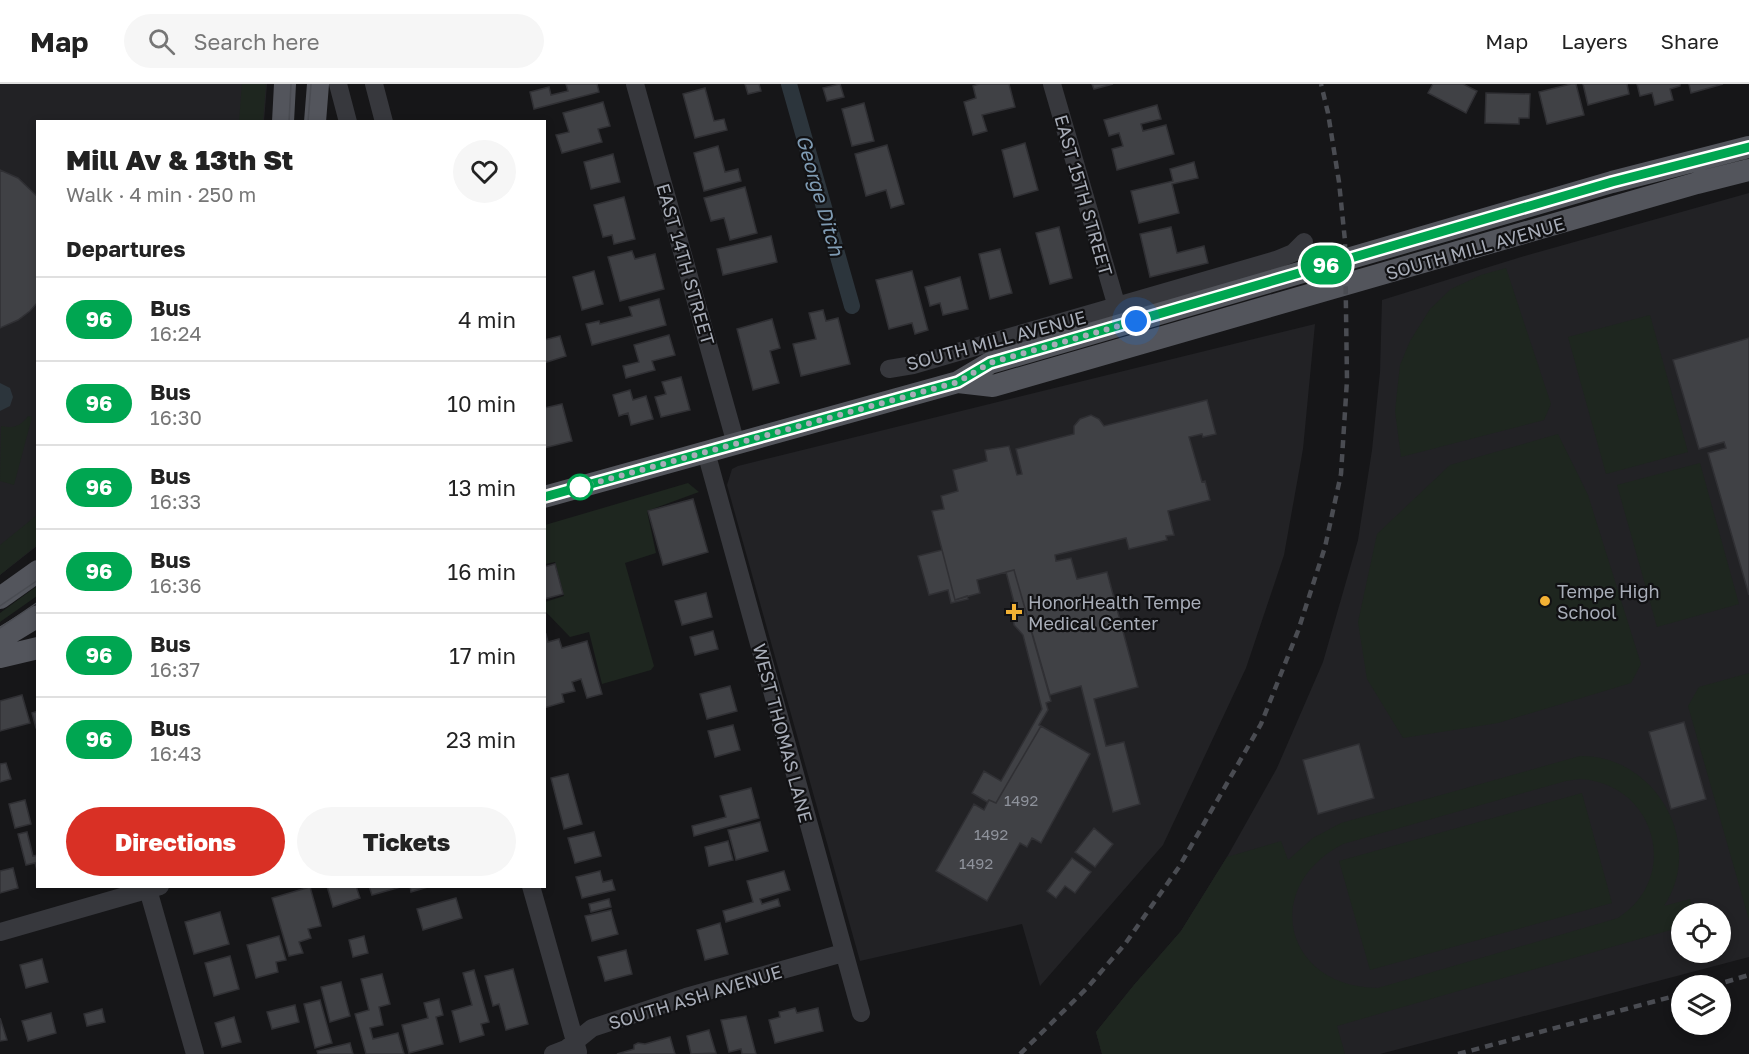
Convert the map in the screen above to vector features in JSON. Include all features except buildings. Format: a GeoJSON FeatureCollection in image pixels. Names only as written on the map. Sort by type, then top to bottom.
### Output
{"type":"FeatureCollection","features":[{"type":"Feature","properties":{"kind":"main road"},"geometry":{"type":"LineString","coordinates":[[283,120],[285,84]]}},
{"type":"Feature","properties":{"kind":"main road"},"geometry":{"type":"LineString","coordinates":[[315,120],[318,84]]}},
{"type":"Feature","properties":{"kind":"main road","name":"SOUTH MILL AVENUE"},"geometry":{"type":"LineString","coordinates":[[546,496],[958,382],[990,363],[1612,182],[1749,147]]}},
{"type":"Feature","properties":{"kind":"main road","name":"SOUTH MILL AVENUE"},"geometry":{"type":"LineString","coordinates":[[958,382],[993,386],[1749,170]]}},
{"type":"Feature","properties":{"kind":"main road"},"geometry":{"type":"LineString","coordinates":[[0,598],[36,572]]}},
{"type":"Feature","properties":{"kind":"main road"},"geometry":{"type":"LineString","coordinates":[[0,639],[36,617]]}},
{"type":"Feature","properties":{"kind":"main road"},"geometry":{"type":"LineString","coordinates":[[0,657],[36,648]]}},
{"type":"Feature","properties":{"kind":"street"},"geometry":{"type":"LineString","coordinates":[[338,84],[347,120]]}},
{"type":"Feature","properties":{"kind":"street"},"geometry":{"type":"LineString","coordinates":[[374,84],[383,120]]}},
{"type":"Feature","properties":{"kind":"street","name":"EAST 14TH STREET"},"geometry":{"type":"LineString","coordinates":[[635,84],[736,444]]}},
{"type":"Feature","properties":{"kind":"street","name":"EAST 15TH STREET"},"geometry":{"type":"LineString","coordinates":[[1052,84],[1117,307]]}},
{"type":"Feature","properties":{"kind":"street","name":"SOUTH MILL AVENUE"},"geometry":{"type":"LineString","coordinates":[[889,369],[1117,307],[1276,260],[1293,253],[1304,242]]}},
{"type":"Feature","properties":{"kind":"street","name":"WEST THOMAS LANE"},"geometry":{"type":"LineString","coordinates":[[706,452],[861,1013]]}},
{"type":"Feature","properties":{"kind":"street"},"geometry":{"type":"LineString","coordinates":[[0,932],[152,888],[195,1054]]}},
{"type":"Feature","properties":{"kind":"street"},"geometry":{"type":"LineString","coordinates":[[532,888],[577,1048]]}},
{"type":"Feature","properties":{"kind":"street","name":"SOUTH ASH AVENUE"},"geometry":{"type":"LineString","coordinates":[[553,1054],[577,1048],[592,1028],[634,1013],[843,953]]}},
{"type":"Feature","properties":{"kind":"shaded area"},"geometry":{"type":"Polygon","coordinates":[[[0,84],[267,84],[264,120],[36,120],[36,547],[0,575],[0,84]]]}},
{"type":"Feature","properties":{"kind":"shaded area"},"geometry":{"type":"Polygon","coordinates":[[[242,84],[266,84],[263,120],[239,120],[242,84]]]}},
{"type":"Feature","properties":{"kind":"shaded area","name":"Tempe High School"},"geometry":{"type":"Polygon","coordinates":[[[1749,193],[1749,957],[1731,962],[1731,903],[1671,903],[1671,963],[1726,963],[1681,975],[1671,975],[1671,978],[1380,1054],[1102,1054],[1096,1032],[1181,931],[1227,857],[1277,768],[1323,662],[1358,540],[1372,450],[1380,372],[1382,300],[1528,255],[1749,193]]]}},
{"type":"Feature","properties":{"kind":"shaded area"},"geometry":{"type":"Polygon","coordinates":[[[1506,268],[1551,404],[1544,420],[1401,457],[1395,411],[1400,365],[1410,341],[1430,309],[1451,289],[1481,275],[1506,268]]]}},
{"type":"Feature","properties":{"kind":"shaded area"},"geometry":{"type":"Polygon","coordinates":[[[1650,315],[1688,452],[1606,474],[1568,337],[1650,315]]]}},
{"type":"Feature","properties":{"kind":"shaded area","name":"HonorHealth Tempe Medical Center"},"geometry":{"type":"Polygon","coordinates":[[[1315,324],[1303,449],[1284,555],[1246,668],[1163,845],[1040,986],[1022,924],[860,961],[727,485],[732,469],[1315,324]]]}},
{"type":"Feature","properties":{"kind":"shaded area"},"geometry":{"type":"Polygon","coordinates":[[[0,383],[10,388],[13,397],[10,406],[0,411],[0,383]]]}},
{"type":"Feature","properties":{"kind":"shaded area"},"geometry":{"type":"Polygon","coordinates":[[[28,416],[32,417],[14,485],[0,481],[1,426],[16,426],[28,416]]]}},
{"type":"Feature","properties":{"kind":"shaded area"},"geometry":{"type":"Polygon","coordinates":[[[1558,434],[1588,495],[1641,664],[1631,683],[1498,723],[1403,738],[1367,679],[1358,622],[1377,534],[1450,465],[1558,434]]]}},
{"type":"Feature","properties":{"kind":"shaded area"},"geometry":{"type":"Polygon","coordinates":[[[1700,463],[1739,604],[1657,627],[1617,485],[1700,463]]]}},
{"type":"Feature","properties":{"kind":"shaded area"},"geometry":{"type":"Polygon","coordinates":[[[688,483],[699,492],[647,511],[656,553],[625,563],[654,666],[651,670],[602,684],[589,632],[570,637],[546,612],[546,602],[564,596],[555,562],[546,564],[546,525],[688,483]]]}},
{"type":"Feature","properties":{"kind":"shaded area"},"geometry":{"type":"Polygon","coordinates":[[[36,516],[36,546],[0,575],[0,545],[36,516]]]}},
{"type":"Feature","properties":{"kind":"shaded area"},"geometry":{"type":"Polygon","coordinates":[[[36,587],[36,597],[0,622],[0,613],[36,587]]]}},
{"type":"Feature","properties":{"kind":"shaded area"},"geometry":{"type":"Polygon","coordinates":[[[1749,673],[1749,920],[1688,706],[1699,687],[1749,673]]]}},
{"type":"Feature","properties":{"kind":"shaded area"},"geometry":{"type":"Polygon","coordinates":[[[1580,756],[1607,760],[1631,770],[1651,786],[1666,807],[1676,831],[1679,856],[1676,881],[1664,906],[1671,904],[1671,930],[1337,1026],[1345,1054],[1102,1054],[1096,1032],[1181,931],[1227,857],[1281,841],[1288,860],[1313,838],[1341,823],[1580,756]],[[1580,779],[1566,781],[1343,844],[1317,862],[1300,885],[1293,908],[1294,932],[1304,953],[1321,971],[1346,983],[1378,988],[1618,918],[1638,900],[1650,880],[1654,857],[1651,835],[1642,814],[1627,797],[1606,784],[1580,779]]]}},
{"type":"Feature","properties":{"kind":"shaded area"},"geometry":{"type":"Polygon","coordinates":[[[1582,793],[1612,903],[1370,970],[1339,861],[1582,793]]]}},
{"type":"Feature","properties":{"kind":"shaded area"},"geometry":{"type":"Polygon","coordinates":[[[1690,899],[1691,903],[1675,903],[1690,899]]]}},
{"type":"Feature","properties":{"kind":"waterway","name":"George Ditch"},"geometry":{"type":"LineString","coordinates":[[789,84],[852,306]]}},
{"type":"Feature","properties":{"kind":"tram line"},"geometry":{"type":"LineString","coordinates":[[289,120],[291,84]]}},
{"type":"Feature","properties":{"kind":"tram line"},"geometry":{"type":"LineString","coordinates":[[308,120],[311,84]]}},
{"type":"Feature","properties":{"kind":"tram line"},"geometry":{"type":"LineString","coordinates":[[0,606],[36,581]]}},
{"type":"Feature","properties":{"kind":"tram line"},"geometry":{"type":"LineString","coordinates":[[0,628],[36,603]]}},
{"type":"Feature","properties":{"kind":"railway"},"geometry":{"type":"LineString","coordinates":[[1020,1054],[1087,988],[1125,944],[1179,867],[1261,724],[1298,631],[1325,547],[1341,474],[1347,380],[1345,241],[1339,182],[1321,84]]}},
{"type":"Feature","properties":{"kind":"railway"},"geometry":{"type":"LineString","coordinates":[[1731,980],[1749,975]]}},
{"type":"Feature","properties":{"kind":"railway"},"geometry":{"type":"LineString","coordinates":[[1458,1054],[1671,997]]}},
{"type":"Feature","properties":{"kind":"bus line","name":"96"},"geometry":{"type":"LineString","coordinates":[[546,496],[958,382],[990,363],[1612,182],[1749,147]]}},
{"type":"Feature","properties":{"kind":"place","name":"Tempe High School"},"geometry":{"type":"Point","coordinates":[1545,601]}},
{"type":"Feature","properties":{"kind":"place","name":"HonorHealth Tempe Medical Center"},"geometry":{"type":"Point","coordinates":[1014,612]}},
{"type":"Feature","properties":{"kind":"route"},"geometry":{"type":"LineString","coordinates":[[580,487],[958,382],[990,363],[1136,321]]}}]}
